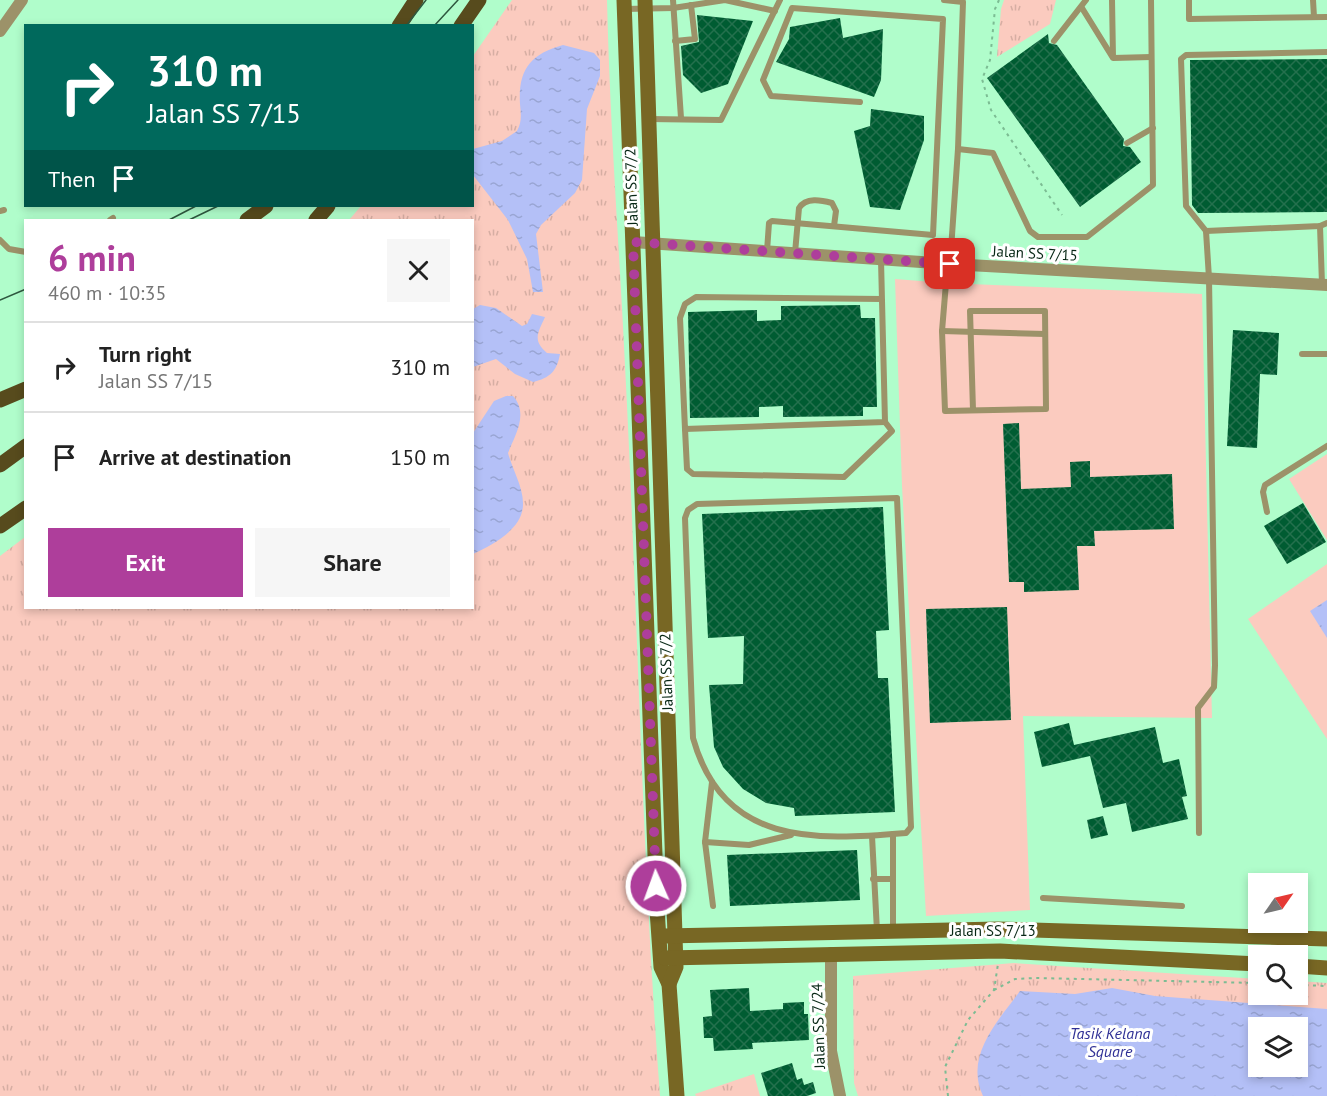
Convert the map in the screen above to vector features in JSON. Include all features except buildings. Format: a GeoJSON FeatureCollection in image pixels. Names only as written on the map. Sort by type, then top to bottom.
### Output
{"type":"FeatureCollection","features":[{"type":"Feature","properties":{"kind":"main road"},"geometry":{"type":"LineString","coordinates":[[400,24],[417,0]]}},
{"type":"Feature","properties":{"kind":"main road"},"geometry":{"type":"LineString","coordinates":[[462,24],[479,0]]}},
{"type":"Feature","properties":{"kind":"main road"},"geometry":{"type":"LineString","coordinates":[[248,219],[266,207]]}},
{"type":"Feature","properties":{"kind":"main road"},"geometry":{"type":"LineString","coordinates":[[316,219],[327,207]]}},
{"type":"Feature","properties":{"kind":"main road"},"geometry":{"type":"LineString","coordinates":[[0,400],[24,390]]}},
{"type":"Feature","properties":{"kind":"main road"},"geometry":{"type":"LineString","coordinates":[[0,465],[24,447]]}},
{"type":"Feature","properties":{"kind":"main road"},"geometry":{"type":"LineString","coordinates":[[0,526],[24,509]]}},
{"type":"Feature","properties":{"kind":"street"},"geometry":{"type":"LineString","coordinates":[[2,22],[22,0]]}},
{"type":"Feature","properties":{"kind":"street","name":"Jalan SS 7/2"},"geometry":{"type":"LineString","coordinates":[[645,4],[653,243],[667,936]]}},
{"type":"Feature","properties":{"kind":"street","name":"Jalan SS 7/2"},"geometry":{"type":"LineString","coordinates":[[624,5],[633,242],[668,958],[676,967],[669,984],[677,1096]]}},
{"type":"Feature","properties":{"kind":"street","name":"Jalan SS 7/15"},"geometry":{"type":"LineString","coordinates":[[633,242],[946,263],[1324,284]]}},
{"type":"Feature","properties":{"kind":"street","name":"Jalan SS 7/13"},"geometry":{"type":"LineString","coordinates":[[667,936],[998,929],[1327,939]]}},
{"type":"Feature","properties":{"kind":"street"},"geometry":{"type":"LineString","coordinates":[[885,931],[888,952]]}},
{"type":"Feature","properties":{"kind":"street","name":"Jalan SS 7/13"},"geometry":{"type":"LineString","coordinates":[[668,958],[1000,951],[1248,963]]}},
{"type":"Feature","properties":{"kind":"street","name":"Jalan SS 7/24"},"geometry":{"type":"LineString","coordinates":[[831,953],[831,1051],[840,1096]]}},
{"type":"Feature","properties":{"kind":"street"},"geometry":{"type":"LineString","coordinates":[[1308,967],[1327,968]]}},
{"type":"Feature","properties":{"kind":"lane"},"geometry":{"type":"LineString","coordinates":[[673,0],[681,118]]}},
{"type":"Feature","properties":{"kind":"lane"},"geometry":{"type":"LineString","coordinates":[[624,5],[645,4],[673,8],[725,0],[752,3],[775,10]]}},
{"type":"Feature","properties":{"kind":"lane"},"geometry":{"type":"LineString","coordinates":[[649,119],[721,120],[780,0]]}},
{"type":"Feature","properties":{"kind":"lane"},"geometry":{"type":"LineString","coordinates":[[944,0],[963,2],[958,149],[946,263],[942,331],[945,411],[1046,409],[1045,311],[970,311],[973,410]]}},
{"type":"Feature","properties":{"kind":"lane"},"geometry":{"type":"LineString","coordinates":[[1054,41],[1086,0]]}},
{"type":"Feature","properties":{"kind":"lane"},"geometry":{"type":"LineString","coordinates":[[1112,0],[1113,58]]}},
{"type":"Feature","properties":{"kind":"lane"},"geometry":{"type":"LineString","coordinates":[[958,149],[993,153],[1030,231],[1038,237],[1087,237],[1153,185],[1150,0]]}},
{"type":"Feature","properties":{"kind":"lane"},"geometry":{"type":"LineString","coordinates":[[1189,0],[1189,19],[1327,17]]}},
{"type":"Feature","properties":{"kind":"lane"},"geometry":{"type":"LineString","coordinates":[[1313,0],[1314,17]]}},
{"type":"Feature","properties":{"kind":"lane"},"geometry":{"type":"LineString","coordinates":[[675,41],[695,39],[691,5]]}},
{"type":"Feature","properties":{"kind":"lane"},"geometry":{"type":"LineString","coordinates":[[767,251],[770,221],[933,235],[944,19],[792,8],[763,80],[771,96],[860,102]]}},
{"type":"Feature","properties":{"kind":"lane"},"geometry":{"type":"LineString","coordinates":[[1082,8],[1113,58]]}},
{"type":"Feature","properties":{"kind":"lane"},"geometry":{"type":"LineString","coordinates":[[1199,833],[1198,708],[1214,687],[1215,665],[1209,278],[1206,231],[1186,206],[1181,59],[1186,55],[1327,52]]}},
{"type":"Feature","properties":{"kind":"lane"},"geometry":{"type":"LineString","coordinates":[[1113,58],[1151,57]]}},
{"type":"Feature","properties":{"kind":"lane"},"geometry":{"type":"LineString","coordinates":[[1127,143],[1153,128]]}},
{"type":"Feature","properties":{"kind":"lane"},"geometry":{"type":"LineString","coordinates":[[795,253],[797,223],[802,203],[808,200],[830,202],[835,208],[834,226]]}},
{"type":"Feature","properties":{"kind":"lane"},"geometry":{"type":"LineString","coordinates":[[1206,231],[1324,224],[1324,284]]}},
{"type":"Feature","properties":{"kind":"lane"},"geometry":{"type":"LineString","coordinates":[[0,240],[9,249],[24,252]]}},
{"type":"Feature","properties":{"kind":"lane"},"geometry":{"type":"LineString","coordinates":[[881,259],[882,299],[885,423],[892,431],[844,477],[693,474],[687,469],[680,318],[685,304],[696,297],[882,299]]}},
{"type":"Feature","properties":{"kind":"lane"},"geometry":{"type":"LineString","coordinates":[[942,331],[1045,334]]}},
{"type":"Feature","properties":{"kind":"lane"},"geometry":{"type":"LineString","coordinates":[[1302,354],[1327,354]]}},
{"type":"Feature","properties":{"kind":"lane"},"geometry":{"type":"LineString","coordinates":[[685,429],[885,423]]}},
{"type":"Feature","properties":{"kind":"lane"},"geometry":{"type":"LineString","coordinates":[[1267,512],[1263,492],[1265,485],[1327,446]]}},
{"type":"Feature","properties":{"kind":"lane"},"geometry":{"type":"LineString","coordinates":[[705,842],[750,844],[791,835],[872,836],[906,833],[911,827],[897,498],[697,504],[688,510],[685,518],[693,738],[698,756],[712,783],[740,812],[766,826],[791,835]]}},
{"type":"Feature","properties":{"kind":"lane"},"geometry":{"type":"LineString","coordinates":[[712,783],[705,842],[713,906]]}},
{"type":"Feature","properties":{"kind":"lane"},"geometry":{"type":"LineString","coordinates":[[885,931],[893,879],[893,834]]}},
{"type":"Feature","properties":{"kind":"lane"},"geometry":{"type":"LineString","coordinates":[[872,836],[873,879],[885,931]]}},
{"type":"Feature","properties":{"kind":"lane"},"geometry":{"type":"LineString","coordinates":[[873,879],[893,879]]}},
{"type":"Feature","properties":{"kind":"lane"},"geometry":{"type":"LineString","coordinates":[[1043,897],[1182,906]]}},
{"type":"Feature","properties":{"kind":"path"},"geometry":{"type":"LineString","coordinates":[[999,0],[995,9],[990,60],[982,80],[991,110],[1062,215]]}},
{"type":"Feature","properties":{"kind":"path"},"geometry":{"type":"LineString","coordinates":[[994,990],[1000,951]]}},
{"type":"Feature","properties":{"kind":"path"},"geometry":{"type":"LineString","coordinates":[[948,1096],[945,1067],[968,1020],[994,990],[1015,979],[1248,983]]}},
{"type":"Feature","properties":{"kind":"path"},"geometry":{"type":"LineString","coordinates":[[1308,985],[1327,986]]}},
{"type":"Feature","properties":{"kind":"green space"},"geometry":{"type":"Polygon","coordinates":[[[512,0],[607,0],[649,918],[660,1096],[0,1096],[0,556],[24,538],[24,609],[474,609],[474,219],[350,219],[360,207],[474,207],[474,55],[512,0]]]}},
{"type":"Feature","properties":{"kind":"green space"},"geometry":{"type":"Polygon","coordinates":[[[1004,0],[1056,0],[1050,24],[997,57],[1001,9],[1004,0]]]}},
{"type":"Feature","properties":{"kind":"green space"},"geometry":{"type":"Polygon","coordinates":[[[895,279],[1202,294],[1212,718],[1023,716],[1030,910],[926,916],[902,486],[895,279]]]}},
{"type":"Feature","properties":{"kind":"green space"},"geometry":{"type":"Polygon","coordinates":[[[1327,454],[1327,540],[1289,479],[1327,454]]]}},
{"type":"Feature","properties":{"kind":"green space"},"geometry":{"type":"Polygon","coordinates":[[[1327,564],[1327,739],[1248,619],[1327,564]]]}},
{"type":"Feature","properties":{"kind":"green space"},"geometry":{"type":"Polygon","coordinates":[[[1014,963],[1248,978],[1248,1005],[1308,1005],[1308,982],[1327,983],[1327,1096],[858,1096],[854,1083],[853,976],[1014,963]]]}},
{"type":"Feature","properties":{"kind":"green space"},"geometry":{"type":"Polygon","coordinates":[[[754,1074],[760,1096],[696,1096],[695,1094],[754,1074]]]}},
{"type":"Feature","properties":{"kind":"water"},"geometry":{"type":"Polygon","coordinates":[[[563,45],[594,53],[600,60],[600,76],[587,109],[582,180],[575,193],[541,225],[536,234],[543,292],[533,292],[527,259],[508,220],[474,176],[474,149],[502,141],[517,131],[521,115],[520,92],[524,73],[534,59],[563,45]]]}},
{"type":"Feature","properties":{"kind":"water"},"geometry":{"type":"Polygon","coordinates":[[[480,305],[496,308],[522,326],[527,324],[532,314],[545,317],[538,336],[539,344],[547,353],[560,354],[552,373],[533,382],[515,374],[496,359],[474,367],[474,308],[480,305]]]}},
{"type":"Feature","properties":{"kind":"water"},"geometry":{"type":"Polygon","coordinates":[[[513,396],[520,410],[517,432],[508,453],[521,491],[522,512],[518,521],[506,535],[474,554],[474,431],[494,401],[513,396]]]}},
{"type":"Feature","properties":{"kind":"water"},"geometry":{"type":"Polygon","coordinates":[[[1327,600],[1327,638],[1310,611],[1327,600]]]}},
{"type":"Feature","properties":{"kind":"water","name":"Tasik Kelana Square"},"geometry":{"type":"Polygon","coordinates":[[[1112,988],[1155,996],[1248,1003],[1248,1005],[1327,1009],[1327,1096],[983,1096],[978,1081],[981,1053],[994,1027],[1020,991],[1075,994],[1112,988]]]}},
{"type":"Feature","properties":{"kind":"tram line"},"geometry":{"type":"LineString","coordinates":[[408,24],[426,0]]}},
{"type":"Feature","properties":{"kind":"tram line"},"geometry":{"type":"LineString","coordinates":[[436,24],[458,0]]}},
{"type":"Feature","properties":{"kind":"tram line"},"geometry":{"type":"LineString","coordinates":[[171,219],[194,207]]}},
{"type":"Feature","properties":{"kind":"tram line"},"geometry":{"type":"LineString","coordinates":[[191,219],[216,207]]}},
{"type":"Feature","properties":{"kind":"tram line"},"geometry":{"type":"LineString","coordinates":[[0,300],[24,290]]}},
{"type":"Feature","properties":{"kind":"route"},"geometry":{"type":"LineString","coordinates":[[656,886],[633,242],[950,264]]}}]}
